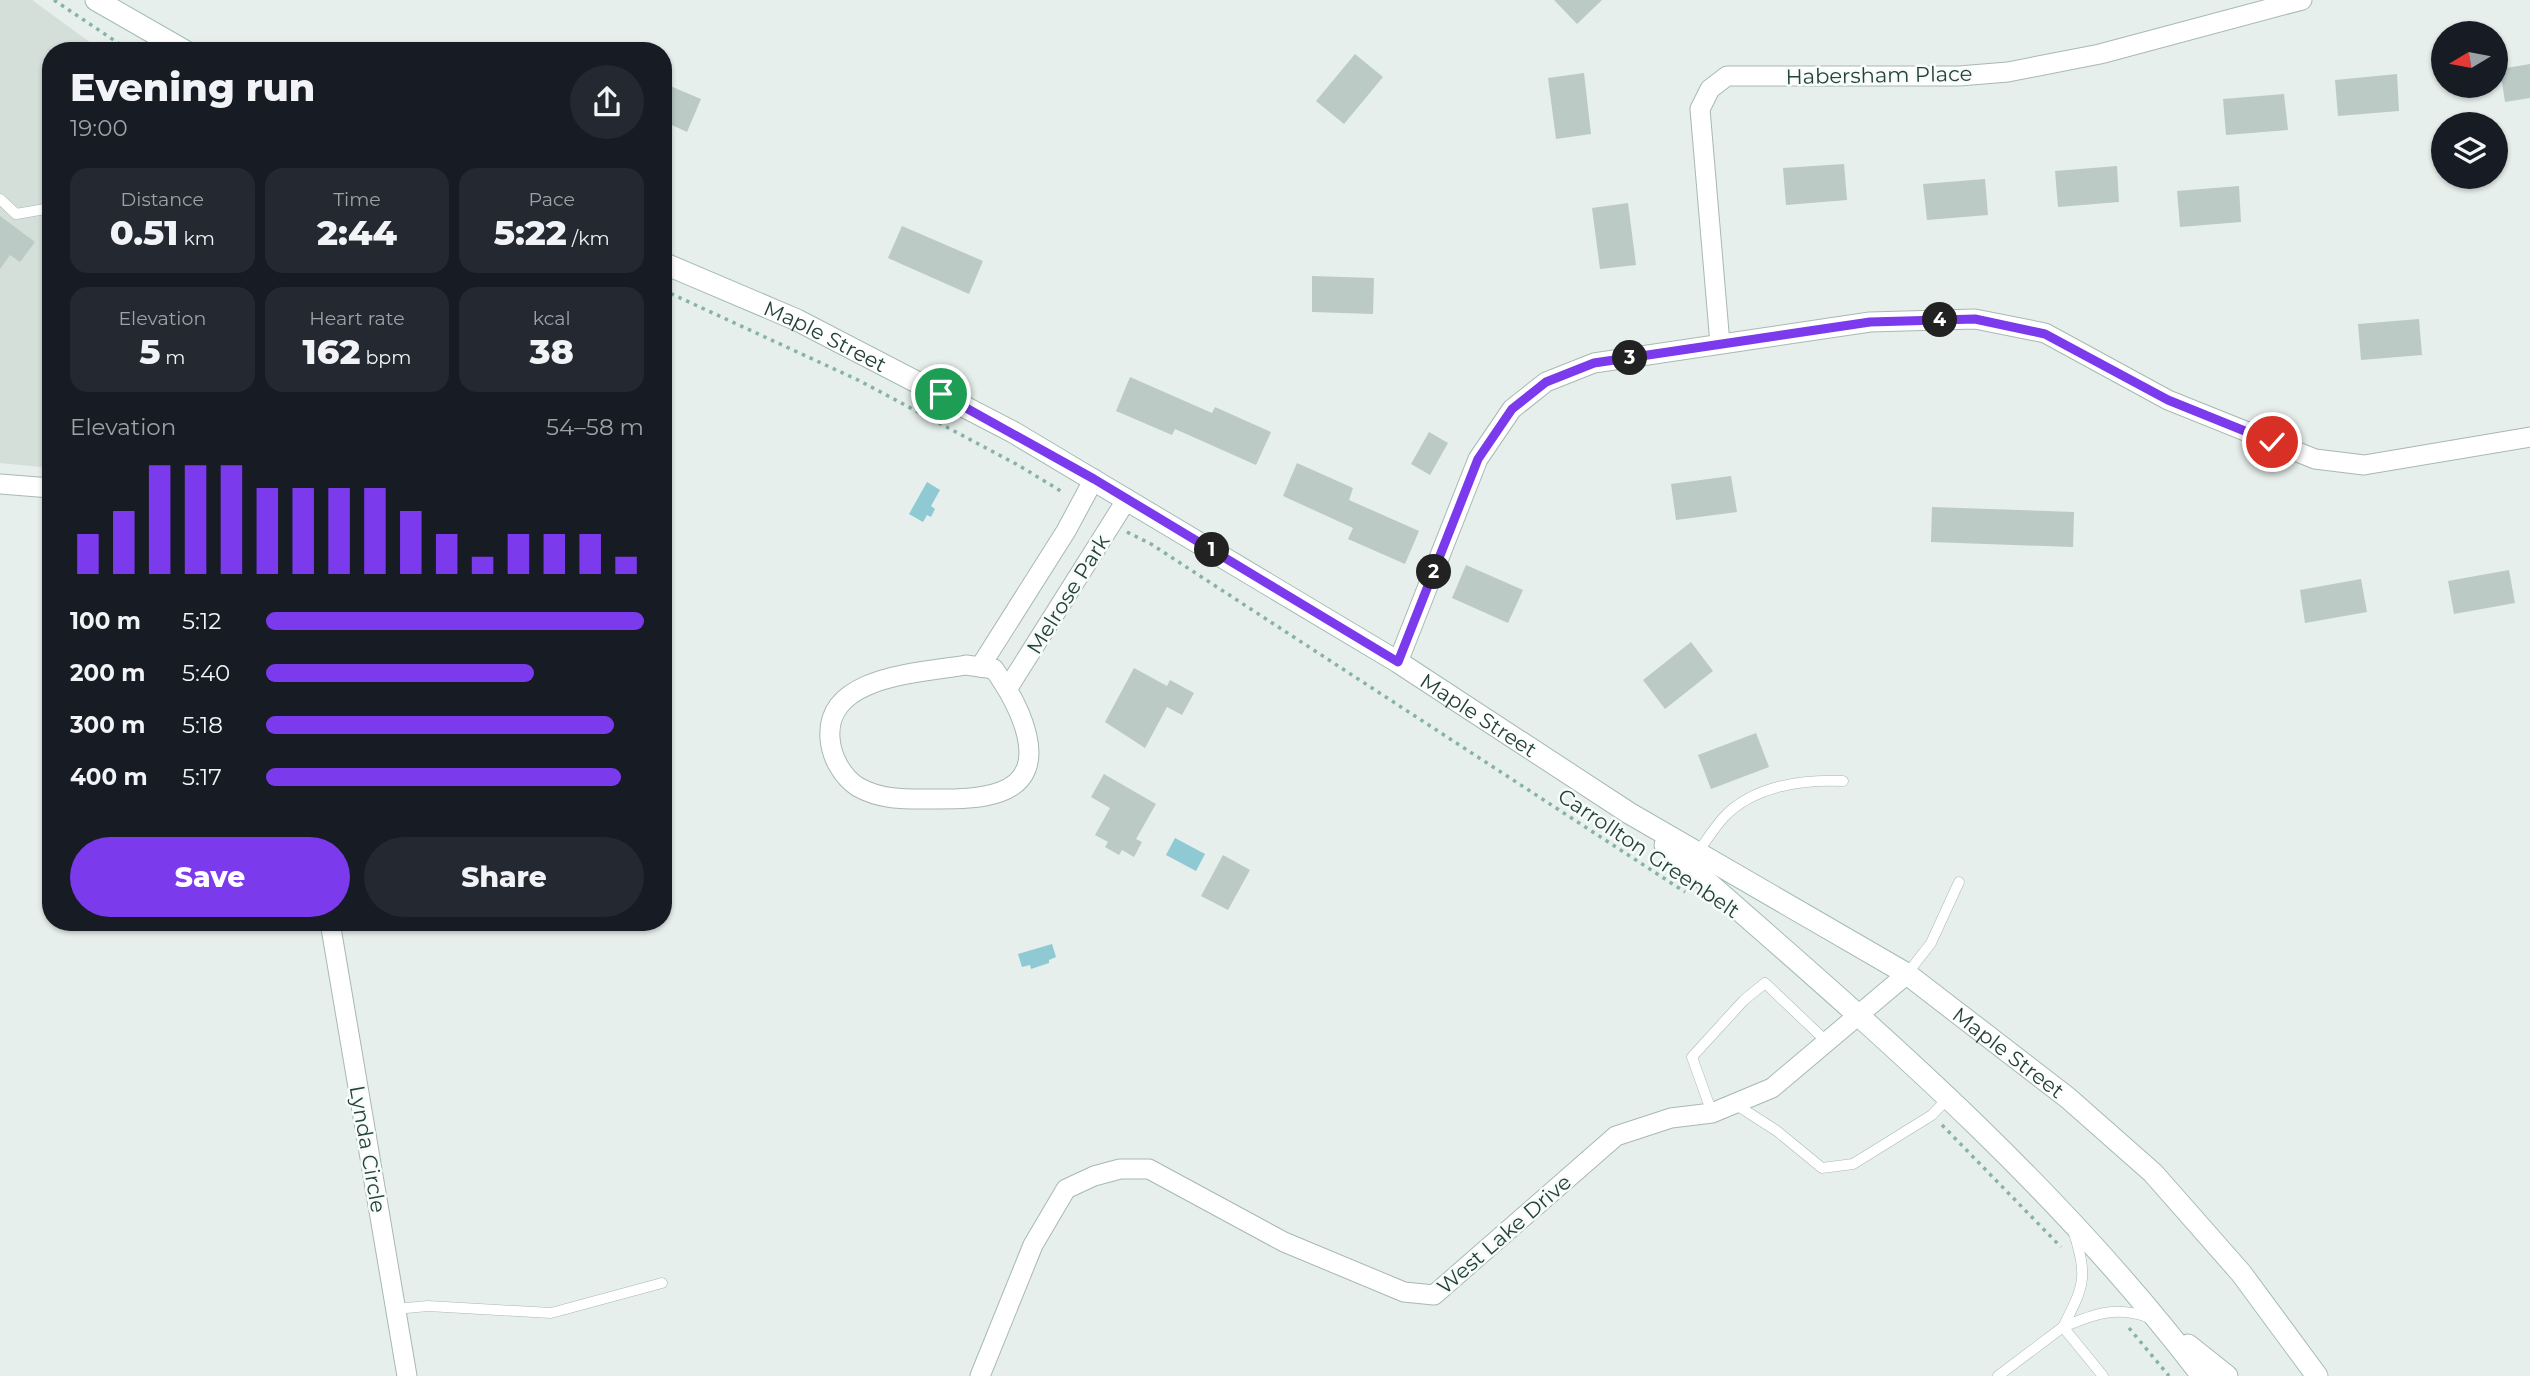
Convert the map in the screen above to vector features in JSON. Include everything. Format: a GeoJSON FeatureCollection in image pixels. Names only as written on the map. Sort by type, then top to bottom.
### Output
{"type":"FeatureCollection","features":[{"type":"Feature","properties":{"kind":"main road"},"geometry":{"type":"LineString","coordinates":[[96,0],[169,42]]}},
{"type":"Feature","properties":{"kind":"main road","name":"Maple Street"},"geometry":{"type":"LineString","coordinates":[[672,267],[797,320],[1013,432],[1398,662],[1629,813],[1906,974],[2068,1098],[2153,1172],[2241,1272],[2317,1376]]}},
{"type":"Feature","properties":{"kind":"main road","name":"Maple Street"},"geometry":{"type":"LineString","coordinates":[[1629,813],[1860,1015],[1949,1097],[2069,1215],[2202,1376]]}},
{"type":"Feature","properties":{"kind":"main road"},"geometry":{"type":"LineString","coordinates":[[2165,1329],[2227,1376]]}},
{"type":"Feature","properties":{"kind":"street","name":"Habersham Place"},"geometry":{"type":"LineString","coordinates":[[1720,344],[1700,109],[1710,89],[1727,76],[1959,76],[2008,72],[2101,54],[2302,0]]}},
{"type":"Feature","properties":{"kind":"street"},"geometry":{"type":"LineString","coordinates":[[1398,662],[1478,459],[1512,409],[1546,382],[1594,363],[1870,322],[1975,319],[2045,334],[2168,400],[2315,459],[2364,465],[2530,438]]}},
{"type":"Feature","properties":{"kind":"street","name":"Melrose Park"},"geometry":{"type":"LineString","coordinates":[[979,667],[1066,531],[1094,479]]}},
{"type":"Feature","properties":{"kind":"street"},"geometry":{"type":"LineString","coordinates":[[0,484],[42,487]]}},
{"type":"Feature","properties":{"kind":"street","name":"Melrose Park"},"geometry":{"type":"LineString","coordinates":[[1008,688],[1127,499]]}},
{"type":"Feature","properties":{"kind":"street"},"geometry":{"type":"LineString","coordinates":[[966,665],[979,667],[994,669],[1008,688],[1027,734],[1028,762],[1015,784],[1002,792],[985,796],[888,799],[856,785],[844,774],[834,756],[829,729],[833,714],[853,691],[884,680],[966,665]]}},
{"type":"Feature","properties":{"kind":"street","name":"Lynda Circle"},"geometry":{"type":"LineString","coordinates":[[332,931],[407,1376]]}},
{"type":"Feature","properties":{"kind":"street","name":"West Lake Drive"},"geometry":{"type":"LineString","coordinates":[[980,1376],[1033,1245],[1066,1189],[1094,1176],[1120,1170],[1149,1169],[1284,1242],[1404,1292],[1434,1295],[1616,1136],[1671,1118],[1712,1113],[1772,1088],[1906,974]]}},
{"type":"Feature","properties":{"kind":"lane"},"geometry":{"type":"LineString","coordinates":[[0,199],[16,214],[42,210]]}},
{"type":"Feature","properties":{"kind":"lane"},"geometry":{"type":"LineString","coordinates":[[1697,853],[1725,816],[1747,799],[1813,779],[1843,781]]}},
{"type":"Feature","properties":{"kind":"lane"},"geometry":{"type":"LineString","coordinates":[[1906,974],[1931,943],[1959,882]]}},
{"type":"Feature","properties":{"kind":"lane"},"geometry":{"type":"LineString","coordinates":[[1712,1113],[1692,1057],[1744,1000],[1765,983],[1827,1042]]}},
{"type":"Feature","properties":{"kind":"lane"},"geometry":{"type":"LineString","coordinates":[[1734,1104],[1777,1131],[1822,1168],[1853,1164],[1932,1115],[1949,1097]]}},
{"type":"Feature","properties":{"kind":"lane"},"geometry":{"type":"LineString","coordinates":[[2063,1327],[2083,1289],[2082,1258],[2069,1215]]}},
{"type":"Feature","properties":{"kind":"lane"},"geometry":{"type":"LineString","coordinates":[[395,1308],[428,1306],[551,1313],[662,1283]]}},
{"type":"Feature","properties":{"kind":"lane"},"geometry":{"type":"LineString","coordinates":[[1998,1376],[2063,1327],[2099,1312],[2133,1312],[2165,1329]]}},
{"type":"Feature","properties":{"kind":"lane"},"geometry":{"type":"LineString","coordinates":[[2063,1327],[2103,1376]]}},
{"type":"Feature","properties":{"kind":"path"},"geometry":{"type":"LineString","coordinates":[[54,0],[117,42]]}},
{"type":"Feature","properties":{"kind":"path"},"geometry":{"type":"LineString","coordinates":[[672,294],[858,380],[1058,489]]}},
{"type":"Feature","properties":{"kind":"path","name":"Carrollton Greenbelt"},"geometry":{"type":"LineString","coordinates":[[1151,544],[1694,898]]}},
{"type":"Feature","properties":{"kind":"path"},"geometry":{"type":"LineString","coordinates":[[1932,1115],[2064,1252]]}},
{"type":"Feature","properties":{"kind":"path"},"geometry":{"type":"LineString","coordinates":[[2127,1327],[2169,1376]]}},
{"type":"Feature","properties":{"kind":"shaded area"},"geometry":{"type":"Polygon","coordinates":[[[0,0],[32,0],[90,42],[42,42],[42,467],[0,463],[0,0]]]}},
{"type":"Feature","properties":{"kind":"water"},"geometry":{"type":"Polygon","coordinates":[[[927,482],[940,490],[931,506],[935,509],[931,517],[927,515],[923,522],[909,514],[927,482]]]}},
{"type":"Feature","properties":{"kind":"water"},"geometry":{"type":"Polygon","coordinates":[[[1175,838],[1205,854],[1196,871],[1166,855],[1175,838]]]}},
{"type":"Feature","properties":{"kind":"water"},"geometry":{"type":"Polygon","coordinates":[[[1052,944],[1056,957],[1049,960],[1049,963],[1031,969],[1030,965],[1022,967],[1018,954],[1052,944]]]}},
{"type":"Feature","properties":{"kind":"building"},"geometry":{"type":"Polygon","coordinates":[[[1554,0],[1602,0],[1577,24],[1554,0]]]}},
{"type":"Feature","properties":{"kind":"building"},"geometry":{"type":"Polygon","coordinates":[[[1355,54],[1383,77],[1344,124],[1316,101],[1355,54]]]}},
{"type":"Feature","properties":{"kind":"building"},"geometry":{"type":"Polygon","coordinates":[[[2530,64],[2530,98],[2505,102],[2504,98],[2508,98],[2508,68],[2530,64]]]}},
{"type":"Feature","properties":{"kind":"building"},"geometry":{"type":"Polygon","coordinates":[[[1584,73],[1591,134],[1556,139],[1548,78],[1584,73]]]}},
{"type":"Feature","properties":{"kind":"building"},"geometry":{"type":"Polygon","coordinates":[[[2397,74],[2399,111],[2338,116],[2335,80],[2397,74]]]}},
{"type":"Feature","properties":{"kind":"building"},"geometry":{"type":"Polygon","coordinates":[[[672,87],[701,99],[687,132],[672,125],[672,87]]]}},
{"type":"Feature","properties":{"kind":"building"},"geometry":{"type":"Polygon","coordinates":[[[2284,94],[2288,130],[2226,135],[2223,99],[2284,94]]]}},
{"type":"Feature","properties":{"kind":"building"},"geometry":{"type":"Polygon","coordinates":[[[1844,164],[1847,200],[1786,205],[1783,168],[1844,164]]]}},
{"type":"Feature","properties":{"kind":"building"},"geometry":{"type":"Polygon","coordinates":[[[2117,166],[2119,202],[2058,207],[2055,171],[2117,166]]]}},
{"type":"Feature","properties":{"kind":"building"},"geometry":{"type":"Polygon","coordinates":[[[1985,179],[1988,215],[1927,220],[1923,184],[1985,179]]]}},
{"type":"Feature","properties":{"kind":"building"},"geometry":{"type":"Polygon","coordinates":[[[2239,186],[2241,222],[2180,227],[2177,191],[2239,186]]]}},
{"type":"Feature","properties":{"kind":"building"},"geometry":{"type":"Polygon","coordinates":[[[1628,203],[1636,265],[1600,269],[1592,208],[1628,203]]]}},
{"type":"Feature","properties":{"kind":"building"},"geometry":{"type":"Polygon","coordinates":[[[0,216],[35,242],[20,262],[10,255],[0,269],[0,216]]]}},
{"type":"Feature","properties":{"kind":"building"},"geometry":{"type":"Polygon","coordinates":[[[902,226],[983,261],[969,294],[888,258],[902,226]]]}},
{"type":"Feature","properties":{"kind":"building"},"geometry":{"type":"Polygon","coordinates":[[[1312,276],[1374,278],[1373,314],[1312,312],[1312,276]]]}},
{"type":"Feature","properties":{"kind":"building"},"geometry":{"type":"Polygon","coordinates":[[[2419,319],[2422,355],[2361,360],[2358,324],[2419,319]]]}},
{"type":"Feature","properties":{"kind":"building"},"geometry":{"type":"Polygon","coordinates":[[[1130,377],[1212,413],[1215,407],[1271,432],[1256,465],[1175,429],[1172,435],[1116,411],[1130,377]]]}},
{"type":"Feature","properties":{"kind":"building"},"geometry":{"type":"Polygon","coordinates":[[[1429,432],[1448,443],[1430,475],[1411,464],[1429,432]]]}},
{"type":"Feature","properties":{"kind":"building"},"geometry":{"type":"Polygon","coordinates":[[[1297,463],[1353,488],[1349,500],[1419,531],[1405,564],[1348,539],[1353,528],[1283,496],[1297,463]]]}},
{"type":"Feature","properties":{"kind":"building"},"geometry":{"type":"Polygon","coordinates":[[[1731,476],[1737,512],[1676,520],[1671,484],[1731,476]]]}},
{"type":"Feature","properties":{"kind":"building"},"geometry":{"type":"Polygon","coordinates":[[[1932,507],[2074,512],[2073,547],[1931,542],[1932,507]]]}},
{"type":"Feature","properties":{"kind":"building"},"geometry":{"type":"Polygon","coordinates":[[[1466,565],[1523,590],[1508,623],[1452,598],[1466,565]]]}},
{"type":"Feature","properties":{"kind":"building"},"geometry":{"type":"Polygon","coordinates":[[[2509,570],[2515,603],[2454,614],[2448,581],[2509,570]]]}},
{"type":"Feature","properties":{"kind":"building"},"geometry":{"type":"Polygon","coordinates":[[[2361,579],[2367,612],[2305,623],[2300,590],[2361,579]]]}},
{"type":"Feature","properties":{"kind":"building"},"geometry":{"type":"Polygon","coordinates":[[[1691,642],[1713,671],[1665,709],[1643,680],[1691,642]]]}},
{"type":"Feature","properties":{"kind":"building"},"geometry":{"type":"Polygon","coordinates":[[[1134,668],[1167,686],[1170,680],[1194,693],[1182,715],[1167,707],[1145,748],[1105,722],[1134,668]]]}},
{"type":"Feature","properties":{"kind":"building"},"geometry":{"type":"Polygon","coordinates":[[[1756,733],[1769,767],[1711,789],[1698,755],[1756,733]]]}},
{"type":"Feature","properties":{"kind":"building"},"geometry":{"type":"Polygon","coordinates":[[[1104,774],[1156,804],[1136,839],[1142,842],[1134,857],[1122,850],[1119,855],[1105,847],[1108,842],[1095,835],[1110,808],[1091,797],[1104,774]]]}},
{"type":"Feature","properties":{"kind":"building"},"geometry":{"type":"Polygon","coordinates":[[[1223,855],[1250,870],[1228,910],[1201,896],[1223,855]]]}},
{"type":"Feature","properties":{"kind":"route"},"geometry":{"type":"LineString","coordinates":[[941,394],[1094,479],[1398,662],[1478,459],[1512,409],[1546,382],[1594,363],[1870,322],[1975,319],[2045,334],[2168,400],[2272,442]]}}]}
